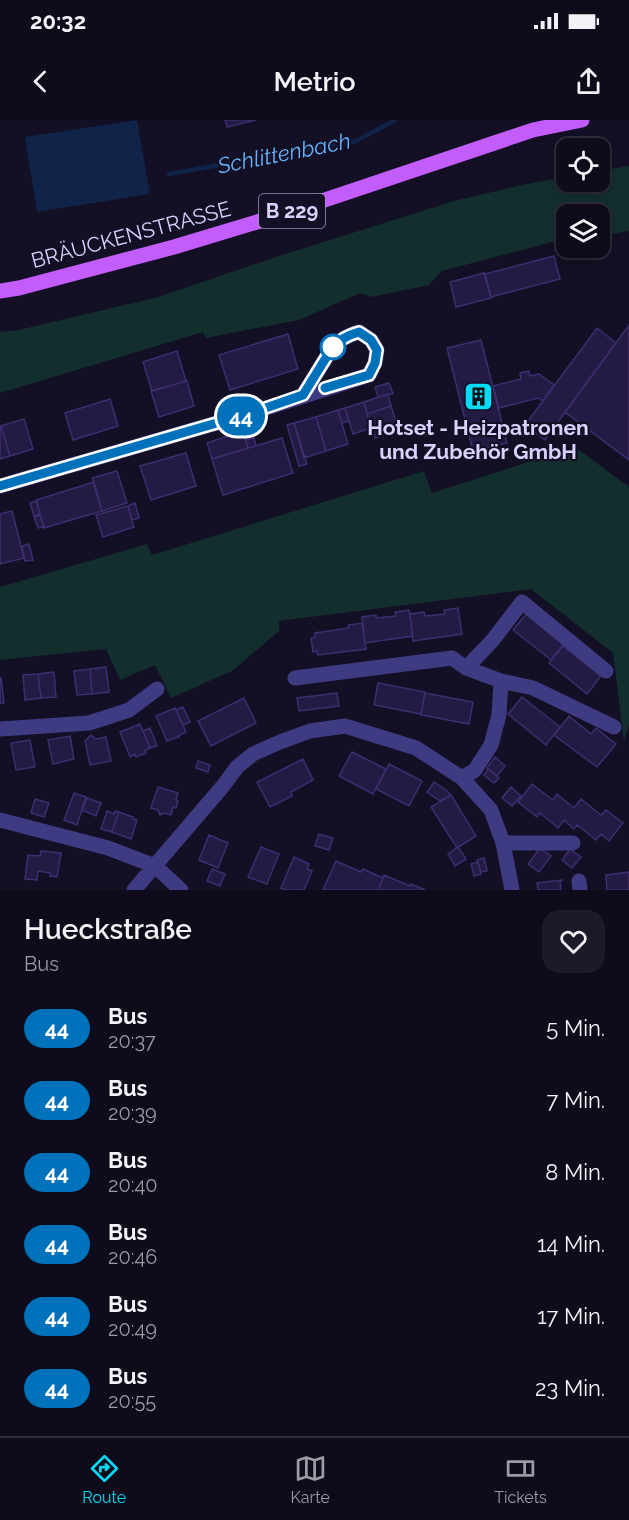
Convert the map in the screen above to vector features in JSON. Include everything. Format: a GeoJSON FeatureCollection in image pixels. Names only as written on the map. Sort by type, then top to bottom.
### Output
{"type":"FeatureCollection","features":[{"type":"Feature","properties":{"kind":"main road","name":"BRÄUCKENSTRASSE"},"geometry":{"type":"LineString","coordinates":[[0,291],[174,247],[280,215],[533,130],[582,120]]}},
{"type":"Feature","properties":{"kind":"street"},"geometry":{"type":"LineString","coordinates":[[0,486],[251,413],[369,375],[375,363],[377,350],[371,340],[359,332],[348,335],[337,342],[303,395]]}},
{"type":"Feature","properties":{"kind":"street"},"geometry":{"type":"LineString","coordinates":[[466,668],[492,641],[522,602],[606,671]]}},
{"type":"Feature","properties":{"kind":"street"},"geometry":{"type":"LineString","coordinates":[[295,678],[452,658],[466,668],[501,681],[533,688],[614,727]]}},
{"type":"Feature","properties":{"kind":"street"},"geometry":{"type":"LineString","coordinates":[[462,778],[475,770],[491,745],[499,715],[501,681]]}},
{"type":"Feature","properties":{"kind":"street"},"geometry":{"type":"LineString","coordinates":[[0,729],[89,723],[129,710],[157,689]]}},
{"type":"Feature","properties":{"kind":"street"},"geometry":{"type":"LineString","coordinates":[[134,890],[237,767],[253,754],[310,731],[345,726],[416,747],[462,778],[491,810],[503,843],[512,890]]}},
{"type":"Feature","properties":{"kind":"street"},"geometry":{"type":"LineString","coordinates":[[0,820],[108,848],[155,866],[181,890]]}},
{"type":"Feature","properties":{"kind":"street"},"geometry":{"type":"LineString","coordinates":[[503,843],[573,843]]}},
{"type":"Feature","properties":{"kind":"green space"},"geometry":{"type":"Polygon","coordinates":[[[629,166],[629,231],[610,234],[610,204],[556,204],[556,241],[442,271],[429,285],[371,297],[360,293],[299,320],[206,338],[203,332],[0,393],[0,332],[19,330],[158,297],[454,201],[526,184],[556,179],[556,192],[610,192],[610,169],[629,166]]]}},
{"type":"Feature","properties":{"kind":"green space"},"geometry":{"type":"Polygon","coordinates":[[[575,447],[629,487],[629,725],[624,742],[613,653],[531,589],[279,621],[279,631],[232,671],[171,698],[155,665],[120,680],[106,649],[0,660],[0,587],[147,544],[152,555],[424,471],[432,493],[575,447]]]}},
{"type":"Feature","properties":{"kind":"water"},"geometry":{"type":"Polygon","coordinates":[[[137,120],[150,194],[37,212],[25,137],[137,120]]]}},
{"type":"Feature","properties":{"kind":"building"},"geometry":{"type":"Polygon","coordinates":[[[225,120],[256,120],[227,127],[225,120]]]}},
{"type":"Feature","properties":{"kind":"building"},"geometry":{"type":"Polygon","coordinates":[[[554,256],[560,279],[491,297],[485,274],[554,256]]]}},
{"type":"Feature","properties":{"kind":"building"},"geometry":{"type":"Polygon","coordinates":[[[484,273],[491,298],[456,307],[450,282],[484,273]]]}},
{"type":"Feature","properties":{"kind":"building"},"geometry":{"type":"Polygon","coordinates":[[[629,325],[629,460],[565,412],[629,325]]]}},
{"type":"Feature","properties":{"kind":"building"},"geometry":{"type":"Polygon","coordinates":[[[597,328],[616,343],[545,440],[525,425],[597,328]]]}},
{"type":"Feature","properties":{"kind":"building"},"geometry":{"type":"Polygon","coordinates":[[[288,334],[298,369],[230,390],[219,355],[288,334]]]}},
{"type":"Feature","properties":{"kind":"building","name":"Hotset - Heizpatronen und Zubehör GmbH"},"geometry":{"type":"Polygon","coordinates":[[[481,340],[507,443],[473,451],[447,348],[481,340]]]}},
{"type":"Feature","properties":{"kind":"building"},"geometry":{"type":"Polygon","coordinates":[[[177,351],[186,381],[152,391],[143,362],[177,351]]]}},
{"type":"Feature","properties":{"kind":"building"},"geometry":{"type":"Polygon","coordinates":[[[529,371],[530,376],[539,374],[554,385],[543,401],[538,398],[499,408],[493,386],[521,379],[520,373],[529,371]]]}},
{"type":"Feature","properties":{"kind":"building"},"geometry":{"type":"Polygon","coordinates":[[[187,381],[194,406],[159,417],[151,391],[187,381]]]}},
{"type":"Feature","properties":{"kind":"building"},"geometry":{"type":"Polygon","coordinates":[[[389,383],[393,394],[378,397],[375,387],[389,383]]]}},
{"type":"Feature","properties":{"kind":"building"},"geometry":{"type":"Polygon","coordinates":[[[388,394],[391,406],[367,414],[364,402],[388,394]]]}},
{"type":"Feature","properties":{"kind":"building"},"geometry":{"type":"Polygon","coordinates":[[[110,399],[118,426],[73,440],[65,413],[110,399]]]}},
{"type":"Feature","properties":{"kind":"building"},"geometry":{"type":"Polygon","coordinates":[[[364,402],[371,428],[353,434],[345,408],[364,402]]]}},
{"type":"Feature","properties":{"kind":"building"},"geometry":{"type":"Polygon","coordinates":[[[391,406],[399,430],[375,438],[367,414],[391,406]]]}},
{"type":"Feature","properties":{"kind":"building"},"geometry":{"type":"Polygon","coordinates":[[[345,408],[349,421],[342,423],[338,410],[345,408]]]}},
{"type":"Feature","properties":{"kind":"building"},"geometry":{"type":"Polygon","coordinates":[[[338,410],[348,444],[326,451],[316,417],[338,410]]]}},
{"type":"Feature","properties":{"kind":"building"},"geometry":{"type":"Polygon","coordinates":[[[316,417],[326,451],[304,458],[294,423],[316,417]]]}},
{"type":"Feature","properties":{"kind":"building"},"geometry":{"type":"Polygon","coordinates":[[[24,419],[33,449],[10,456],[1,426],[24,419]]]}},
{"type":"Feature","properties":{"kind":"building"},"geometry":{"type":"Polygon","coordinates":[[[294,423],[307,464],[299,466],[287,425],[294,423]]]}},
{"type":"Feature","properties":{"kind":"building"},"geometry":{"type":"Polygon","coordinates":[[[0,427],[10,456],[0,459],[0,427]]]}},
{"type":"Feature","properties":{"kind":"building"},"geometry":{"type":"Polygon","coordinates":[[[243,431],[248,448],[212,459],[207,443],[243,431]]]}},
{"type":"Feature","properties":{"kind":"building"},"geometry":{"type":"Polygon","coordinates":[[[254,438],[256,446],[248,448],[246,440],[254,438]]]}},
{"type":"Feature","properties":{"kind":"building"},"geometry":{"type":"Polygon","coordinates":[[[282,438],[293,473],[223,495],[212,459],[282,438]]]}},
{"type":"Feature","properties":{"kind":"building"},"geometry":{"type":"Polygon","coordinates":[[[186,453],[196,486],[151,500],[140,466],[186,453]]]}},
{"type":"Feature","properties":{"kind":"building"},"geometry":{"type":"Polygon","coordinates":[[[117,471],[127,503],[102,511],[92,478],[117,471]]]}},
{"type":"Feature","properties":{"kind":"building"},"geometry":{"type":"Polygon","coordinates":[[[94,482],[102,511],[44,528],[36,500],[94,482]]]}},
{"type":"Feature","properties":{"kind":"building"},"geometry":{"type":"Polygon","coordinates":[[[36,501],[40,514],[34,516],[30,503],[36,501]]]}},
{"type":"Feature","properties":{"kind":"building"},"geometry":{"type":"Polygon","coordinates":[[[135,503],[139,518],[132,520],[128,506],[135,503]]]}},
{"type":"Feature","properties":{"kind":"building"},"geometry":{"type":"Polygon","coordinates":[[[128,506],[134,527],[103,537],[96,515],[128,506]]]}},
{"type":"Feature","properties":{"kind":"building"},"geometry":{"type":"Polygon","coordinates":[[[12,511],[24,558],[0,564],[0,514],[12,511]]]}},
{"type":"Feature","properties":{"kind":"building"},"geometry":{"type":"Polygon","coordinates":[[[40,515],[44,527],[38,528],[34,517],[40,515]]]}},
{"type":"Feature","properties":{"kind":"building"},"geometry":{"type":"Polygon","coordinates":[[[29,544],[33,560],[25,561],[22,546],[29,544]]]}},
{"type":"Feature","properties":{"kind":"building"},"geometry":{"type":"Polygon","coordinates":[[[458,608],[462,634],[413,641],[410,614],[424,612],[425,616],[445,614],[444,610],[458,608]]]}},
{"type":"Feature","properties":{"kind":"building"},"geometry":{"type":"Polygon","coordinates":[[[409,610],[413,636],[365,643],[362,617],[396,616],[395,612],[409,610]]]}},
{"type":"Feature","properties":{"kind":"building"},"geometry":{"type":"Polygon","coordinates":[[[527,613],[565,642],[551,660],[513,630],[527,613]]]}},
{"type":"Feature","properties":{"kind":"building"},"geometry":{"type":"Polygon","coordinates":[[[362,623],[366,649],[318,655],[317,651],[313,652],[311,638],[315,637],[315,633],[349,628],[348,625],[362,623]]]}},
{"type":"Feature","properties":{"kind":"building"},"geometry":{"type":"Polygon","coordinates":[[[563,646],[601,676],[587,694],[549,663],[563,646]]]}},
{"type":"Feature","properties":{"kind":"building"},"geometry":{"type":"Polygon","coordinates":[[[106,667],[109,692],[92,694],[90,669],[106,667]]]}},
{"type":"Feature","properties":{"kind":"building"},"geometry":{"type":"Polygon","coordinates":[[[90,669],[92,694],[77,695],[74,671],[90,669]]]}},
{"type":"Feature","properties":{"kind":"building"},"geometry":{"type":"Polygon","coordinates":[[[54,672],[56,697],[41,698],[38,674],[54,672]]]}},
{"type":"Feature","properties":{"kind":"building"},"geometry":{"type":"Polygon","coordinates":[[[38,674],[41,698],[25,700],[23,675],[38,674]]]}},
{"type":"Feature","properties":{"kind":"building"},"geometry":{"type":"Polygon","coordinates":[[[1,678],[4,703],[0,703],[1,678]]]}},
{"type":"Feature","properties":{"kind":"building"},"geometry":{"type":"Polygon","coordinates":[[[378,683],[425,692],[421,714],[374,705],[378,683]]]}},
{"type":"Feature","properties":{"kind":"building"},"geometry":{"type":"Polygon","coordinates":[[[337,693],[339,706],[299,711],[297,698],[337,693]]]}},
{"type":"Feature","properties":{"kind":"building"},"geometry":{"type":"Polygon","coordinates":[[[425,693],[473,702],[469,724],[421,715],[425,693]]]}},
{"type":"Feature","properties":{"kind":"building"},"geometry":{"type":"Polygon","coordinates":[[[522,697],[560,727],[546,745],[508,714],[522,697]]]}},
{"type":"Feature","properties":{"kind":"building"},"geometry":{"type":"Polygon","coordinates":[[[244,698],[256,723],[211,746],[198,721],[244,698]]]}},
{"type":"Feature","properties":{"kind":"building"},"geometry":{"type":"Polygon","coordinates":[[[183,707],[190,722],[183,725],[176,710],[183,707]]]}},
{"type":"Feature","properties":{"kind":"building"},"geometry":{"type":"Polygon","coordinates":[[[175,708],[186,732],[167,741],[156,716],[175,708]]]}},
{"type":"Feature","properties":{"kind":"building"},"geometry":{"type":"Polygon","coordinates":[[[569,716],[591,734],[596,728],[616,744],[597,767],[554,735],[569,716]]]}},
{"type":"Feature","properties":{"kind":"building"},"geometry":{"type":"Polygon","coordinates":[[[140,724],[150,748],[145,751],[146,753],[130,757],[120,732],[140,724]]]}},
{"type":"Feature","properties":{"kind":"building"},"geometry":{"type":"Polygon","coordinates":[[[150,728],[157,746],[150,748],[143,731],[150,728]]]}},
{"type":"Feature","properties":{"kind":"building"},"geometry":{"type":"Polygon","coordinates":[[[91,735],[96,739],[106,737],[111,761],[90,765],[85,741],[91,735]]]}},
{"type":"Feature","properties":{"kind":"building"},"geometry":{"type":"Polygon","coordinates":[[[70,736],[74,759],[53,764],[48,740],[70,736]]]}},
{"type":"Feature","properties":{"kind":"building"},"geometry":{"type":"Polygon","coordinates":[[[30,740],[35,767],[16,770],[11,743],[30,740]]]}},
{"type":"Feature","properties":{"kind":"building"},"geometry":{"type":"Polygon","coordinates":[[[352,752],[386,769],[373,794],[339,776],[352,752]]]}},
{"type":"Feature","properties":{"kind":"building"},"geometry":{"type":"Polygon","coordinates":[[[495,757],[505,766],[497,776],[487,768],[495,757]]]}},
{"type":"Feature","properties":{"kind":"building"},"geometry":{"type":"Polygon","coordinates":[[[303,759],[313,780],[291,792],[292,796],[270,807],[257,782],[303,759]]]}},
{"type":"Feature","properties":{"kind":"building"},"geometry":{"type":"Polygon","coordinates":[[[198,761],[210,765],[208,772],[196,768],[198,761]]]}},
{"type":"Feature","properties":{"kind":"building"},"geometry":{"type":"Polygon","coordinates":[[[389,764],[422,781],[409,806],[376,789],[389,764]]]}},
{"type":"Feature","properties":{"kind":"building"},"geometry":{"type":"Polygon","coordinates":[[[488,769],[499,778],[494,783],[484,775],[488,769]]]}},
{"type":"Feature","properties":{"kind":"building"},"geometry":{"type":"Polygon","coordinates":[[[434,782],[451,795],[440,801],[427,792],[434,782]]]}},
{"type":"Feature","properties":{"kind":"building"},"geometry":{"type":"Polygon","coordinates":[[[532,784],[553,800],[557,794],[574,808],[581,799],[601,815],[606,810],[623,823],[609,841],[601,834],[596,840],[577,825],[574,829],[564,820],[558,828],[540,813],[537,817],[518,802],[532,784]]]}},
{"type":"Feature","properties":{"kind":"building"},"geometry":{"type":"Polygon","coordinates":[[[158,787],[178,793],[176,808],[173,807],[171,815],[164,813],[160,815],[158,810],[151,808],[158,787]]]}},
{"type":"Feature","properties":{"kind":"building"},"geometry":{"type":"Polygon","coordinates":[[[511,787],[521,796],[512,806],[502,798],[511,787]]]}},
{"type":"Feature","properties":{"kind":"building"},"geometry":{"type":"Polygon","coordinates":[[[74,793],[86,797],[77,825],[64,820],[74,793]]]}},
{"type":"Feature","properties":{"kind":"building"},"geometry":{"type":"Polygon","coordinates":[[[451,795],[476,836],[457,848],[431,807],[451,795]]]}},
{"type":"Feature","properties":{"kind":"building"},"geometry":{"type":"Polygon","coordinates":[[[87,798],[101,803],[96,816],[82,810],[87,798]]]}},
{"type":"Feature","properties":{"kind":"building"},"geometry":{"type":"Polygon","coordinates":[[[35,799],[49,803],[44,817],[31,813],[35,799]]]}},
{"type":"Feature","properties":{"kind":"building"},"geometry":{"type":"Polygon","coordinates":[[[107,811],[114,814],[115,811],[119,812],[112,832],[101,829],[107,811]]]}},
{"type":"Feature","properties":{"kind":"building"},"geometry":{"type":"Polygon","coordinates":[[[119,812],[137,820],[131,839],[112,832],[119,812]]]}},
{"type":"Feature","properties":{"kind":"building"},"geometry":{"type":"Polygon","coordinates":[[[319,834],[333,838],[329,850],[315,846],[319,834]]]}},
{"type":"Feature","properties":{"kind":"building"},"geometry":{"type":"Polygon","coordinates":[[[209,835],[228,843],[218,868],[199,860],[209,835]]]}},
{"type":"Feature","properties":{"kind":"building"},"geometry":{"type":"Polygon","coordinates":[[[261,847],[279,854],[267,884],[248,877],[261,847]]]}},
{"type":"Feature","properties":{"kind":"building"},"geometry":{"type":"Polygon","coordinates":[[[458,847],[466,859],[455,866],[448,854],[458,847]]]}},
{"type":"Feature","properties":{"kind":"building"},"geometry":{"type":"Polygon","coordinates":[[[540,848],[551,856],[539,872],[528,864],[540,848]]]}},
{"type":"Feature","properties":{"kind":"building"},"geometry":{"type":"Polygon","coordinates":[[[570,849],[581,857],[572,868],[562,860],[570,849]]]}},
{"type":"Feature","properties":{"kind":"building"},"geometry":{"type":"Polygon","coordinates":[[[41,851],[61,853],[57,877],[38,871],[37,880],[25,879],[28,855],[40,856],[41,851]]]}},
{"type":"Feature","properties":{"kind":"building"},"geometry":{"type":"Polygon","coordinates":[[[294,857],[309,864],[307,869],[312,871],[304,890],[281,888],[294,857]]]}},
{"type":"Feature","properties":{"kind":"building"},"geometry":{"type":"Polygon","coordinates":[[[484,858],[487,871],[481,872],[477,860],[484,858]]]}},
{"type":"Feature","properties":{"kind":"building"},"geometry":{"type":"Polygon","coordinates":[[[336,861],[361,872],[363,869],[383,878],[378,890],[323,890],[336,861]]]}},
{"type":"Feature","properties":{"kind":"building"},"geometry":{"type":"Polygon","coordinates":[[[478,862],[481,874],[474,876],[471,864],[478,862]]]}},
{"type":"Feature","properties":{"kind":"building"},"geometry":{"type":"Polygon","coordinates":[[[212,869],[225,874],[220,886],[207,881],[212,869]]]}},
{"type":"Feature","properties":{"kind":"building"},"geometry":{"type":"Polygon","coordinates":[[[629,872],[629,890],[607,890],[606,875],[629,872]]]}},
{"type":"Feature","properties":{"kind":"building"},"geometry":{"type":"Polygon","coordinates":[[[384,875],[410,886],[411,884],[425,890],[378,890],[384,875]]]}},
{"type":"Feature","properties":{"kind":"building"},"geometry":{"type":"Polygon","coordinates":[[[563,880],[560,881],[561,890],[538,890],[537,883],[563,880]]]}},
{"type":"Feature","properties":{"kind":"waterway","name":"Schlittenbach"},"geometry":{"type":"LineString","coordinates":[[169,174],[356,141],[395,120]]}},
{"type":"Feature","properties":{"kind":"bus line","name":"44"},"geometry":{"type":"LineString","coordinates":[[0,486],[251,413],[303,395],[337,342],[348,335],[359,332],[371,340],[377,350],[375,363],[369,375],[325,388]]}},
{"type":"Feature","properties":{"kind":"place","name":"Hotset - Heizpatronen und Zubehör GmbH"},"geometry":{"type":"Point","coordinates":[478,397]}}]}
